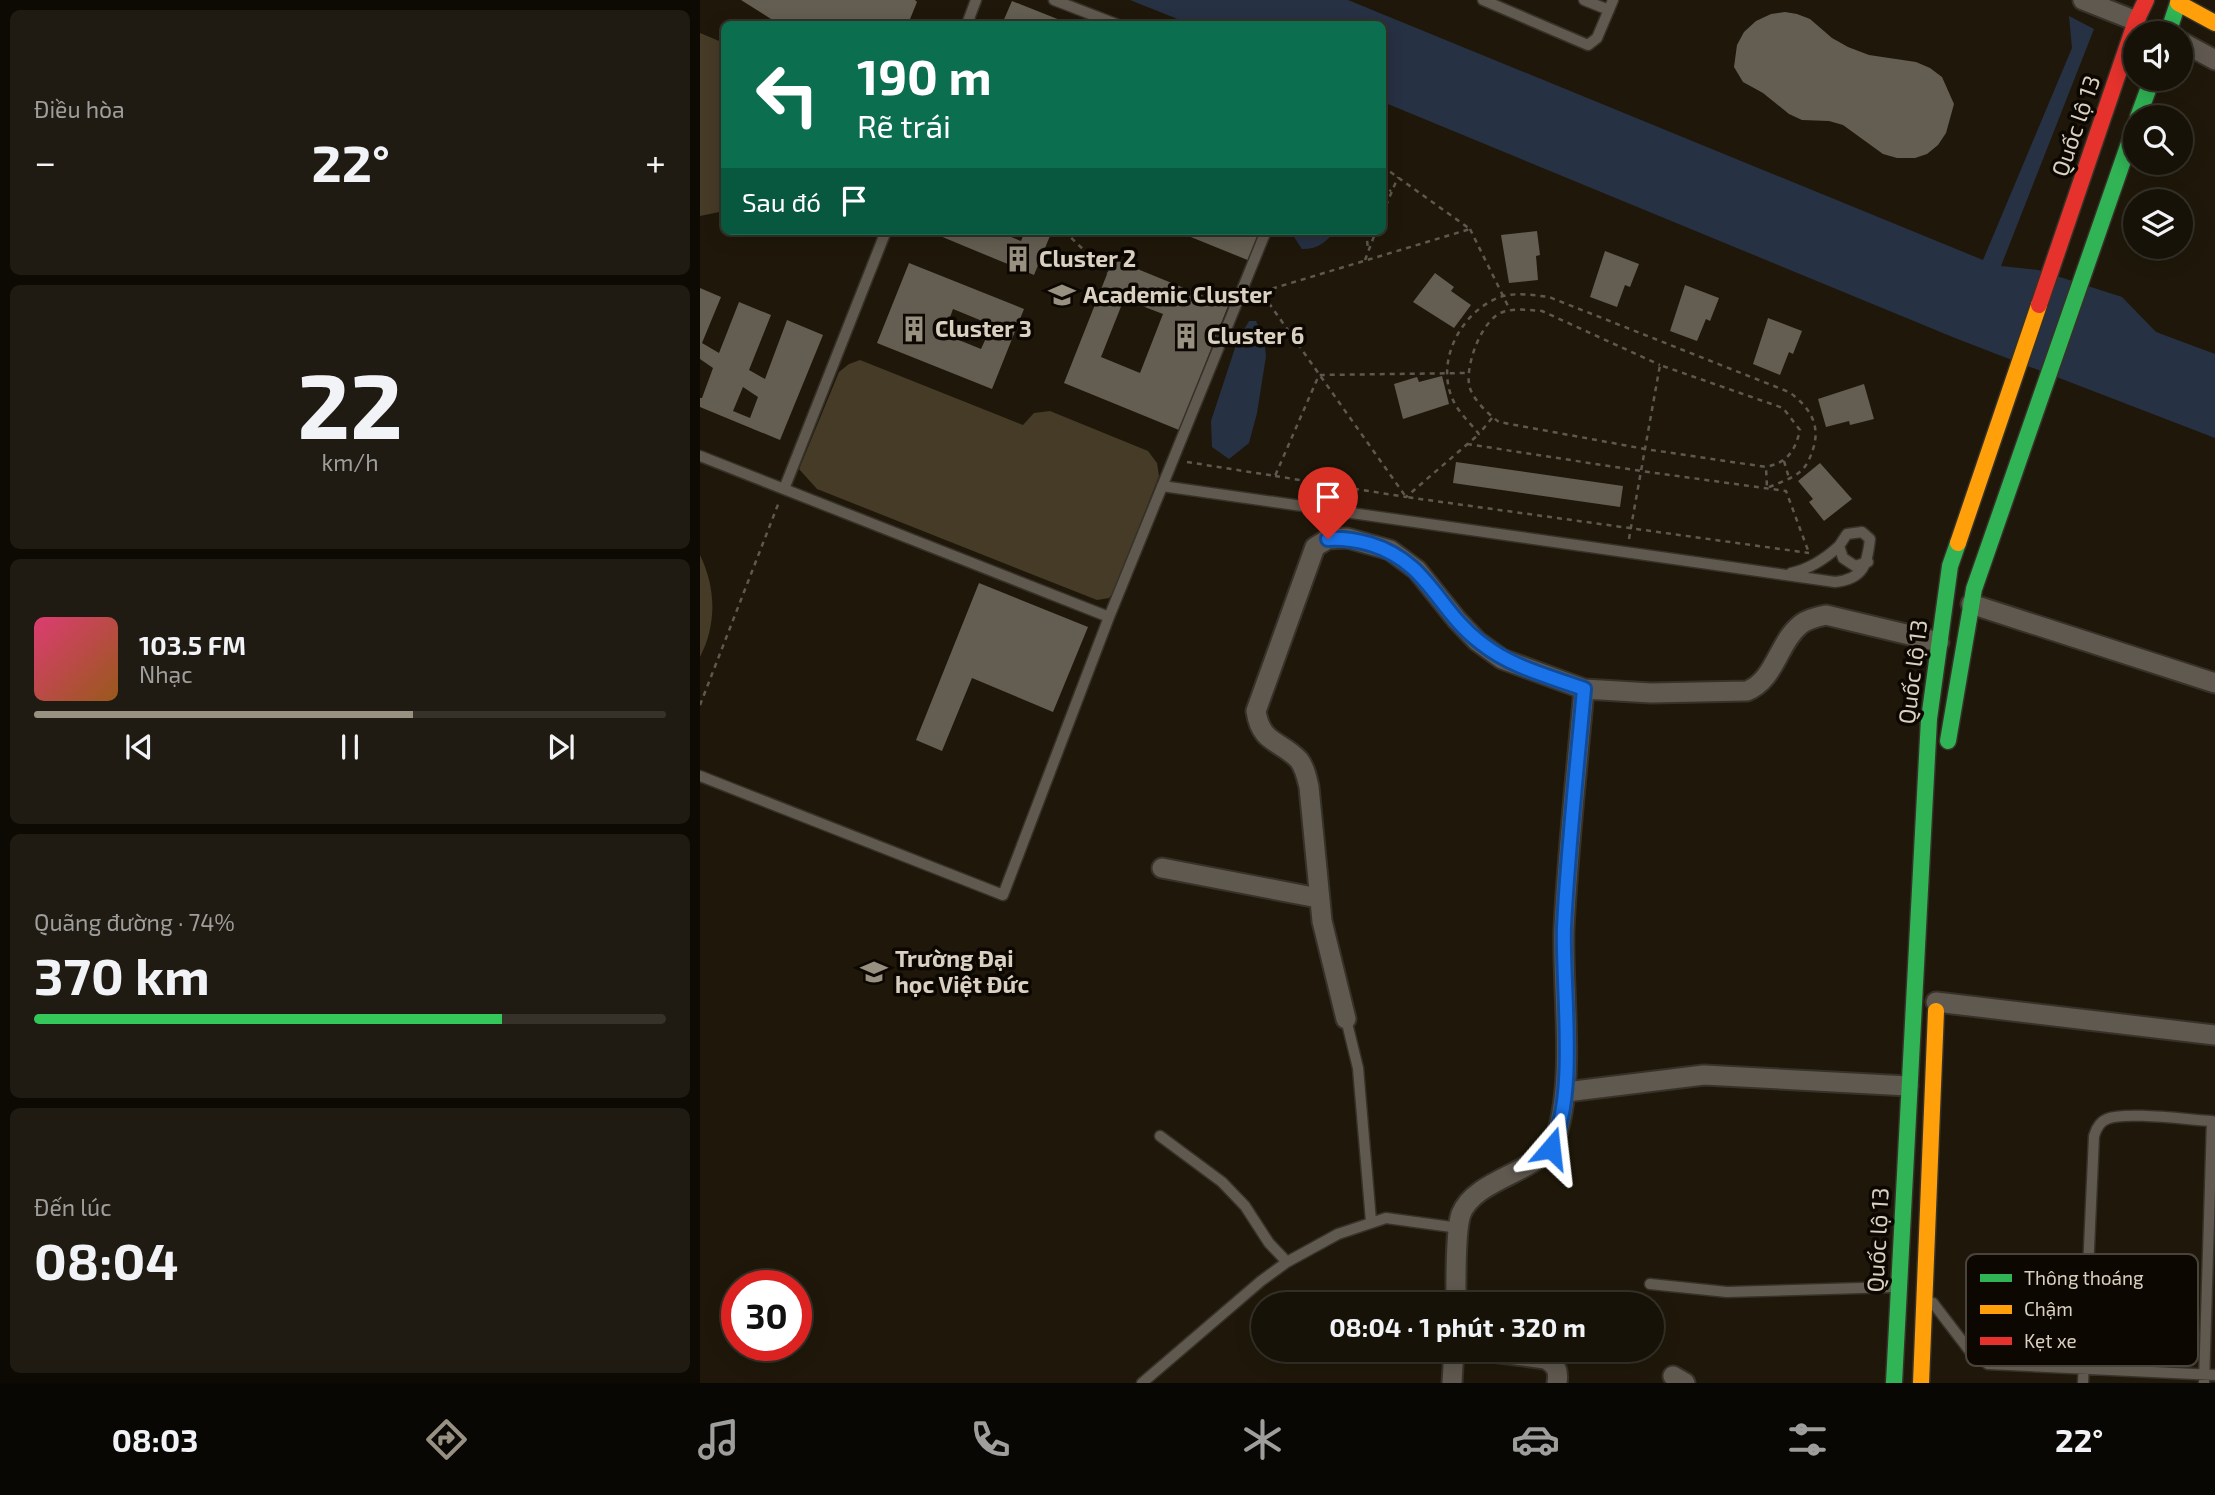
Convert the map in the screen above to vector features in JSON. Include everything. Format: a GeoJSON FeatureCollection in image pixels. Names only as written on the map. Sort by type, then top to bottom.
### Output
{"type":"FeatureCollection","features":[{"type":"Feature","properties":{"kind":"main road","name":"Quốc lộ 13"},"geometry":{"type":"LineString","coordinates":[[2146,0],[2153,21]]}},
{"type":"Feature","properties":{"kind":"main road","name":"Quốc lộ 13"},"geometry":{"type":"LineString","coordinates":[[2160,21],[2176,1]]}},
{"type":"Feature","properties":{"kind":"main road"},"geometry":{"type":"LineString","coordinates":[[2176,1],[2215,23]]}},
{"type":"Feature","properties":{"kind":"main road","name":"Quốc lộ 13"},"geometry":{"type":"LineString","coordinates":[[1894,1383],[1929,719],[1950,566],[2056,257],[2128,91]]}},
{"type":"Feature","properties":{"kind":"main road","name":"Quốc lộ 13"},"geometry":{"type":"LineString","coordinates":[[1947,761],[1948,734],[1973,589],[2123,160]]}},
{"type":"Feature","properties":{"kind":"main road"},"geometry":{"type":"LineString","coordinates":[[1922,1383],[1937,995]]}},
{"type":"Feature","properties":{"kind":"street"},"geometry":{"type":"LineString","coordinates":[[2083,0],[2137,21]]}},
{"type":"Feature","properties":{"kind":"street"},"geometry":{"type":"LineString","coordinates":[[2193,48],[2215,60]]}},
{"type":"Feature","properties":{"kind":"street"},"geometry":{"type":"LineString","coordinates":[[1346,1019],[1318,898],[1306,772],[1298,760],[1268,739],[1258,725],[1256,710],[1315,547],[1328,539],[1347,538],[1390,550],[1417,570],[1457,620],[1502,659],[1584,689],[1651,693],[1747,691],[1757,687],[1764,679],[1798,626],[1826,615],[1938,642]]}},
{"type":"Feature","properties":{"kind":"street"},"geometry":{"type":"LineString","coordinates":[[1971,604],[2215,683]]}},
{"type":"Feature","properties":{"kind":"street"},"geometry":{"type":"LineString","coordinates":[[1456,1292],[1459,1228],[1461,1214],[1468,1202],[1551,1148],[1557,1136],[1566,1092],[1564,928],[1584,689]]}},
{"type":"Feature","properties":{"kind":"street"},"geometry":{"type":"LineString","coordinates":[[1162,868],[1318,898]]}},
{"type":"Feature","properties":{"kind":"street"},"geometry":{"type":"LineString","coordinates":[[1937,995],[2215,1035]]}},
{"type":"Feature","properties":{"kind":"street"},"geometry":{"type":"LineString","coordinates":[[1566,1092],[1712,1075],[1908,1086]]}},
{"type":"Feature","properties":{"kind":"street"},"geometry":{"type":"LineString","coordinates":[[1452,1383],[1453,1362]]}},
{"type":"Feature","properties":{"kind":"street"},"geometry":{"type":"LineString","coordinates":[[1550,1362],[1558,1370],[1557,1383]]}},
{"type":"Feature","properties":{"kind":"lane"},"geometry":{"type":"LineString","coordinates":[[968,21],[976,0]]}},
{"type":"Feature","properties":{"kind":"lane"},"geometry":{"type":"LineString","coordinates":[[1054,0],[1108,21]]}},
{"type":"Feature","properties":{"kind":"lane"},"geometry":{"type":"LineString","coordinates":[[1483,0],[1588,45],[1597,38],[1611,5],[1584,0]]}},
{"type":"Feature","properties":{"kind":"lane"},"geometry":{"type":"LineString","coordinates":[[784,489],[884,235]]}},
{"type":"Feature","properties":{"kind":"lane"},"geometry":{"type":"LineString","coordinates":[[700,776],[1003,895],[1109,617],[1264,235]]}},
{"type":"Feature","properties":{"kind":"lane"},"geometry":{"type":"LineString","coordinates":[[700,456],[1109,617]]}},
{"type":"Feature","properties":{"kind":"lane"},"geometry":{"type":"LineString","coordinates":[[1163,486],[1783,575],[1835,582],[1848,581],[1868,562],[1870,539],[1862,532],[1847,534],[1826,558],[1803,570],[1783,575]]}},
{"type":"Feature","properties":{"kind":"lane"},"geometry":{"type":"LineString","coordinates":[[1839,546],[1843,558],[1855,566],[1868,562]]}},
{"type":"Feature","properties":{"kind":"lane"},"geometry":{"type":"LineString","coordinates":[[1346,1019],[1358,1068],[1371,1221]]}},
{"type":"Feature","properties":{"kind":"lane"},"geometry":{"type":"LineString","coordinates":[[1997,1366],[2083,1367],[2208,1377],[2214,1121],[2113,1117],[2103,1121],[2096,1130],[2087,1254]]}},
{"type":"Feature","properties":{"kind":"lane"},"geometry":{"type":"LineString","coordinates":[[1160,1136],[1222,1182],[1245,1206],[1269,1243],[1287,1262]]}},
{"type":"Feature","properties":{"kind":"lane"},"geometry":{"type":"LineString","coordinates":[[1142,1383],[1261,1280],[1287,1262],[1338,1234],[1386,1218],[1459,1228]]}},
{"type":"Feature","properties":{"kind":"lane"},"geometry":{"type":"LineString","coordinates":[[1650,1284],[1727,1292],[1898,1287]]}},
{"type":"Feature","properties":{"kind":"lane"},"geometry":{"type":"LineString","coordinates":[[1925,1294],[1966,1346]]}},
{"type":"Feature","properties":{"kind":"lane"},"geometry":{"type":"LineString","coordinates":[[2083,1367],[2083,1383]]}},
{"type":"Feature","properties":{"kind":"path"},"geometry":{"type":"LineString","coordinates":[[1386,169],[1470,229],[1511,311]]}},
{"type":"Feature","properties":{"kind":"path"},"geometry":{"type":"LineString","coordinates":[[1386,205],[1398,177]]}},
{"type":"Feature","properties":{"kind":"path"},"geometry":{"type":"LineString","coordinates":[[1386,194],[1393,188]]}},
{"type":"Feature","properties":{"kind":"path"},"geometry":{"type":"LineString","coordinates":[[1406,497],[1261,292],[1470,229]]}},
{"type":"Feature","properties":{"kind":"path"},"geometry":{"type":"LineString","coordinates":[[1068,235],[1108,273]]}},
{"type":"Feature","properties":{"kind":"path"},"geometry":{"type":"LineString","coordinates":[[1366,235],[1368,251]]}},
{"type":"Feature","properties":{"kind":"path"},"geometry":{"type":"LineString","coordinates":[[1365,261],[1374,235]]}},
{"type":"Feature","properties":{"kind":"path"},"geometry":{"type":"LineString","coordinates":[[1479,435],[1456,405],[1450,391],[1449,356],[1454,337],[1482,305],[1503,296],[1525,294],[1549,297],[1789,392],[1801,401],[1816,426],[1816,442],[1811,456],[1803,470],[1767,488]]}},
{"type":"Feature","properties":{"kind":"path"},"geometry":{"type":"LineString","coordinates":[[1511,311],[1542,311],[1660,365],[1783,408],[1800,430],[1791,455],[1784,461],[1766,467],[1645,449],[1499,422],[1486,413],[1469,386],[1469,365],[1480,335],[1500,313],[1511,311]]}},
{"type":"Feature","properties":{"kind":"path"},"geometry":{"type":"LineString","coordinates":[[1626,552],[1660,365]]}},
{"type":"Feature","properties":{"kind":"path"},"geometry":{"type":"LineString","coordinates":[[1319,375],[1469,373]]}},
{"type":"Feature","properties":{"kind":"path"},"geometry":{"type":"LineString","coordinates":[[1275,476],[1319,375]]}},
{"type":"Feature","properties":{"kind":"path"},"geometry":{"type":"LineString","coordinates":[[1406,497],[1479,435],[1493,417]]}},
{"type":"Feature","properties":{"kind":"path"},"geometry":{"type":"LineString","coordinates":[[1173,459],[1406,497],[1809,553],[1786,491],[1467,444]]}},
{"type":"Feature","properties":{"kind":"path"},"geometry":{"type":"LineString","coordinates":[[1784,461],[1790,478]]}},
{"type":"Feature","properties":{"kind":"path"},"geometry":{"type":"LineString","coordinates":[[1766,467],[1767,488]]}},
{"type":"Feature","properties":{"kind":"path"},"geometry":{"type":"LineString","coordinates":[[700,705],[784,489]]}},
{"type":"Feature","properties":{"kind":"shaded area"},"geometry":{"type":"Polygon","coordinates":[[[700,33],[721,42],[721,212],[700,216],[700,33]]]}},
{"type":"Feature","properties":{"kind":"shaded area"},"geometry":{"type":"Polygon","coordinates":[[[860,360],[1023,425],[1034,413],[1050,411],[1148,451],[1157,463],[1159,476],[1109,598],[1097,600],[817,489],[799,469],[839,372],[860,360]]]}},
{"type":"Feature","properties":{"kind":"shaded area"},"geometry":{"type":"Polygon","coordinates":[[[700,555],[712,593],[712,619],[700,657],[700,555]]]}},
{"type":"Feature","properties":{"kind":"water"},"geometry":{"type":"Polygon","coordinates":[[[1130,0],[1348,0],[1983,260],[2072,48],[2069,16],[2094,29],[2001,266],[2038,270],[2122,297],[2156,332],[2215,354],[2215,438],[1955,338],[1386,103],[1386,21],[1182,21],[1130,0]]]}},
{"type":"Feature","properties":{"kind":"water"},"geometry":{"type":"Polygon","coordinates":[[[1293,235],[1332,235],[1321,244],[1302,249],[1293,235]]]}},
{"type":"Feature","properties":{"kind":"water"},"geometry":{"type":"Polygon","coordinates":[[[1249,321],[1256,321],[1264,340],[1266,356],[1249,443],[1229,459],[1212,447],[1211,421],[1237,342],[1249,321]]]}},
{"type":"Feature","properties":{"kind":"building"},"geometry":{"type":"Polygon","coordinates":[[[741,0],[917,2],[909,21],[774,21],[741,0]]]}},
{"type":"Feature","properties":{"kind":"building"},"geometry":{"type":"Polygon","coordinates":[[[1012,1],[1062,21],[1003,21],[1012,1]]]}},
{"type":"Feature","properties":{"kind":"building"},"geometry":{"type":"Polygon","coordinates":[[[1785,12],[1810,19],[1832,38],[1848,47],[1869,55],[1916,62],[1942,77],[1954,104],[1946,133],[1938,145],[1927,154],[1915,158],[1897,158],[1883,154],[1843,125],[1829,121],[1802,120],[1743,82],[1734,67],[1737,45],[1744,32],[1756,21],[1771,14],[1785,12]]]}},
{"type":"Feature","properties":{"kind":"building"},"geometry":{"type":"Polygon","coordinates":[[[1537,231],[1540,255],[1536,256],[1538,280],[1509,283],[1501,235],[1537,231]]]}},
{"type":"Feature","properties":{"kind":"building","name":"Cluster 2"},"geometry":{"type":"Polygon","coordinates":[[[938,235],[1006,235],[1021,241],[1023,235],[1050,235],[1034,275],[938,235]]]}},
{"type":"Feature","properties":{"kind":"building"},"geometry":{"type":"Polygon","coordinates":[[[1186,235],[1260,235],[1250,261],[1186,235]]]}},
{"type":"Feature","properties":{"kind":"building"},"geometry":{"type":"Polygon","coordinates":[[[1605,251],[1639,264],[1630,287],[1625,285],[1617,307],[1590,297],[1605,251]]]}},
{"type":"Feature","properties":{"kind":"building","name":"Cluster 6"},"geometry":{"type":"Polygon","coordinates":[[[1113,259],[1228,306],[1179,430],[1064,383],[1113,259]],[[1124,299],[1101,357],[1140,373],[1163,314],[1124,299]]]}},
{"type":"Feature","properties":{"kind":"building","name":"Cluster 3"},"geometry":{"type":"Polygon","coordinates":[[[909,263],[1024,309],[992,389],[877,343],[909,263]],[[953,309],[944,334],[981,349],[992,325],[953,309]]]}},
{"type":"Feature","properties":{"kind":"building"},"geometry":{"type":"Polygon","coordinates":[[[1435,273],[1454,287],[1451,291],[1471,305],[1454,328],[1413,302],[1435,273]]]}},
{"type":"Feature","properties":{"kind":"building"},"geometry":{"type":"Polygon","coordinates":[[[1685,285],[1719,298],[1710,321],[1706,319],[1697,341],[1670,331],[1685,285]]]}},
{"type":"Feature","properties":{"kind":"building"},"geometry":{"type":"Polygon","coordinates":[[[700,288],[721,297],[702,343],[719,353],[739,302],[771,315],[749,370],[765,379],[787,320],[823,335],[780,440],[700,407],[700,398],[713,368],[700,359],[700,288]],[[743,387],[733,411],[750,418],[758,397],[743,387]]]}},
{"type":"Feature","properties":{"kind":"building"},"geometry":{"type":"Polygon","coordinates":[[[1768,318],[1802,331],[1793,354],[1789,352],[1780,375],[1753,364],[1768,318]]]}},
{"type":"Feature","properties":{"kind":"building"},"geometry":{"type":"Polygon","coordinates":[[[1442,376],[1449,404],[1403,419],[1394,384],[1417,377],[1419,382],[1442,376]]]}},
{"type":"Feature","properties":{"kind":"building"},"geometry":{"type":"Polygon","coordinates":[[[1864,384],[1874,419],[1850,425],[1849,421],[1826,427],[1818,399],[1864,384]]]}},
{"type":"Feature","properties":{"kind":"building"},"geometry":{"type":"Polygon","coordinates":[[[1456,462],[1623,486],[1620,507],[1453,483],[1456,462]]]}},
{"type":"Feature","properties":{"kind":"building"},"geometry":{"type":"Polygon","coordinates":[[[1820,463],[1852,499],[1824,521],[1809,502],[1813,499],[1798,481],[1820,463]]]}},
{"type":"Feature","properties":{"kind":"building"},"geometry":{"type":"Polygon","coordinates":[[[979,583],[1088,627],[1053,712],[972,678],[942,751],[916,740],[979,583]]]}},
{"type":"Feature","properties":{"kind":"traffic: fast"},"geometry":{"type":"LineString","coordinates":[[2172,21],[2179,0]]}},
{"type":"Feature","properties":{"kind":"traffic: fast"},"geometry":{"type":"LineString","coordinates":[[2142,105],[2148,91]]}},
{"type":"Feature","properties":{"kind":"traffic: fast"},"geometry":{"type":"LineString","coordinates":[[1948,741],[1974,589],[2123,161]]}},
{"type":"Feature","properties":{"kind":"traffic: fast"},"geometry":{"type":"LineString","coordinates":[[1894,1383],[1929,719],[1950,566],[1958,543]]}},
{"type":"Feature","properties":{"kind":"traffic: slow"},"geometry":{"type":"LineString","coordinates":[[2178,3],[2215,23]]}},
{"type":"Feature","properties":{"kind":"traffic: slow"},"geometry":{"type":"LineString","coordinates":[[1958,543],[2039,305]]}},
{"type":"Feature","properties":{"kind":"traffic: slow"},"geometry":{"type":"LineString","coordinates":[[1921,1383],[1936,1011]]}},
{"type":"Feature","properties":{"kind":"traffic: jam"},"geometry":{"type":"LineString","coordinates":[[2039,305],[2136,21],[2146,0]]}},
{"type":"Feature","properties":{"kind":"place","name":"Cluster 2"},"geometry":{"type":"Point","coordinates":[1018,259]}},
{"type":"Feature","properties":{"kind":"place","name":"Academic Cluster"},"geometry":{"type":"Point","coordinates":[1062,295]}},
{"type":"Feature","properties":{"kind":"place","name":"Cluster 3"},"geometry":{"type":"Point","coordinates":[914,329]}},
{"type":"Feature","properties":{"kind":"place","name":"Cluster 6"},"geometry":{"type":"Point","coordinates":[1186,336]}},
{"type":"Feature","properties":{"kind":"place","name":"Trường Đại học Việt Đức"},"geometry":{"type":"Point","coordinates":[874,972]}},
{"type":"Feature","properties":{"kind":"route"},"geometry":{"type":"LineString","coordinates":[[1328,539],[1347,538],[1390,550],[1417,570],[1457,620],[1502,659],[1584,689],[1564,928],[1566,1092],[1557,1136],[1551,1148]]}}]}
